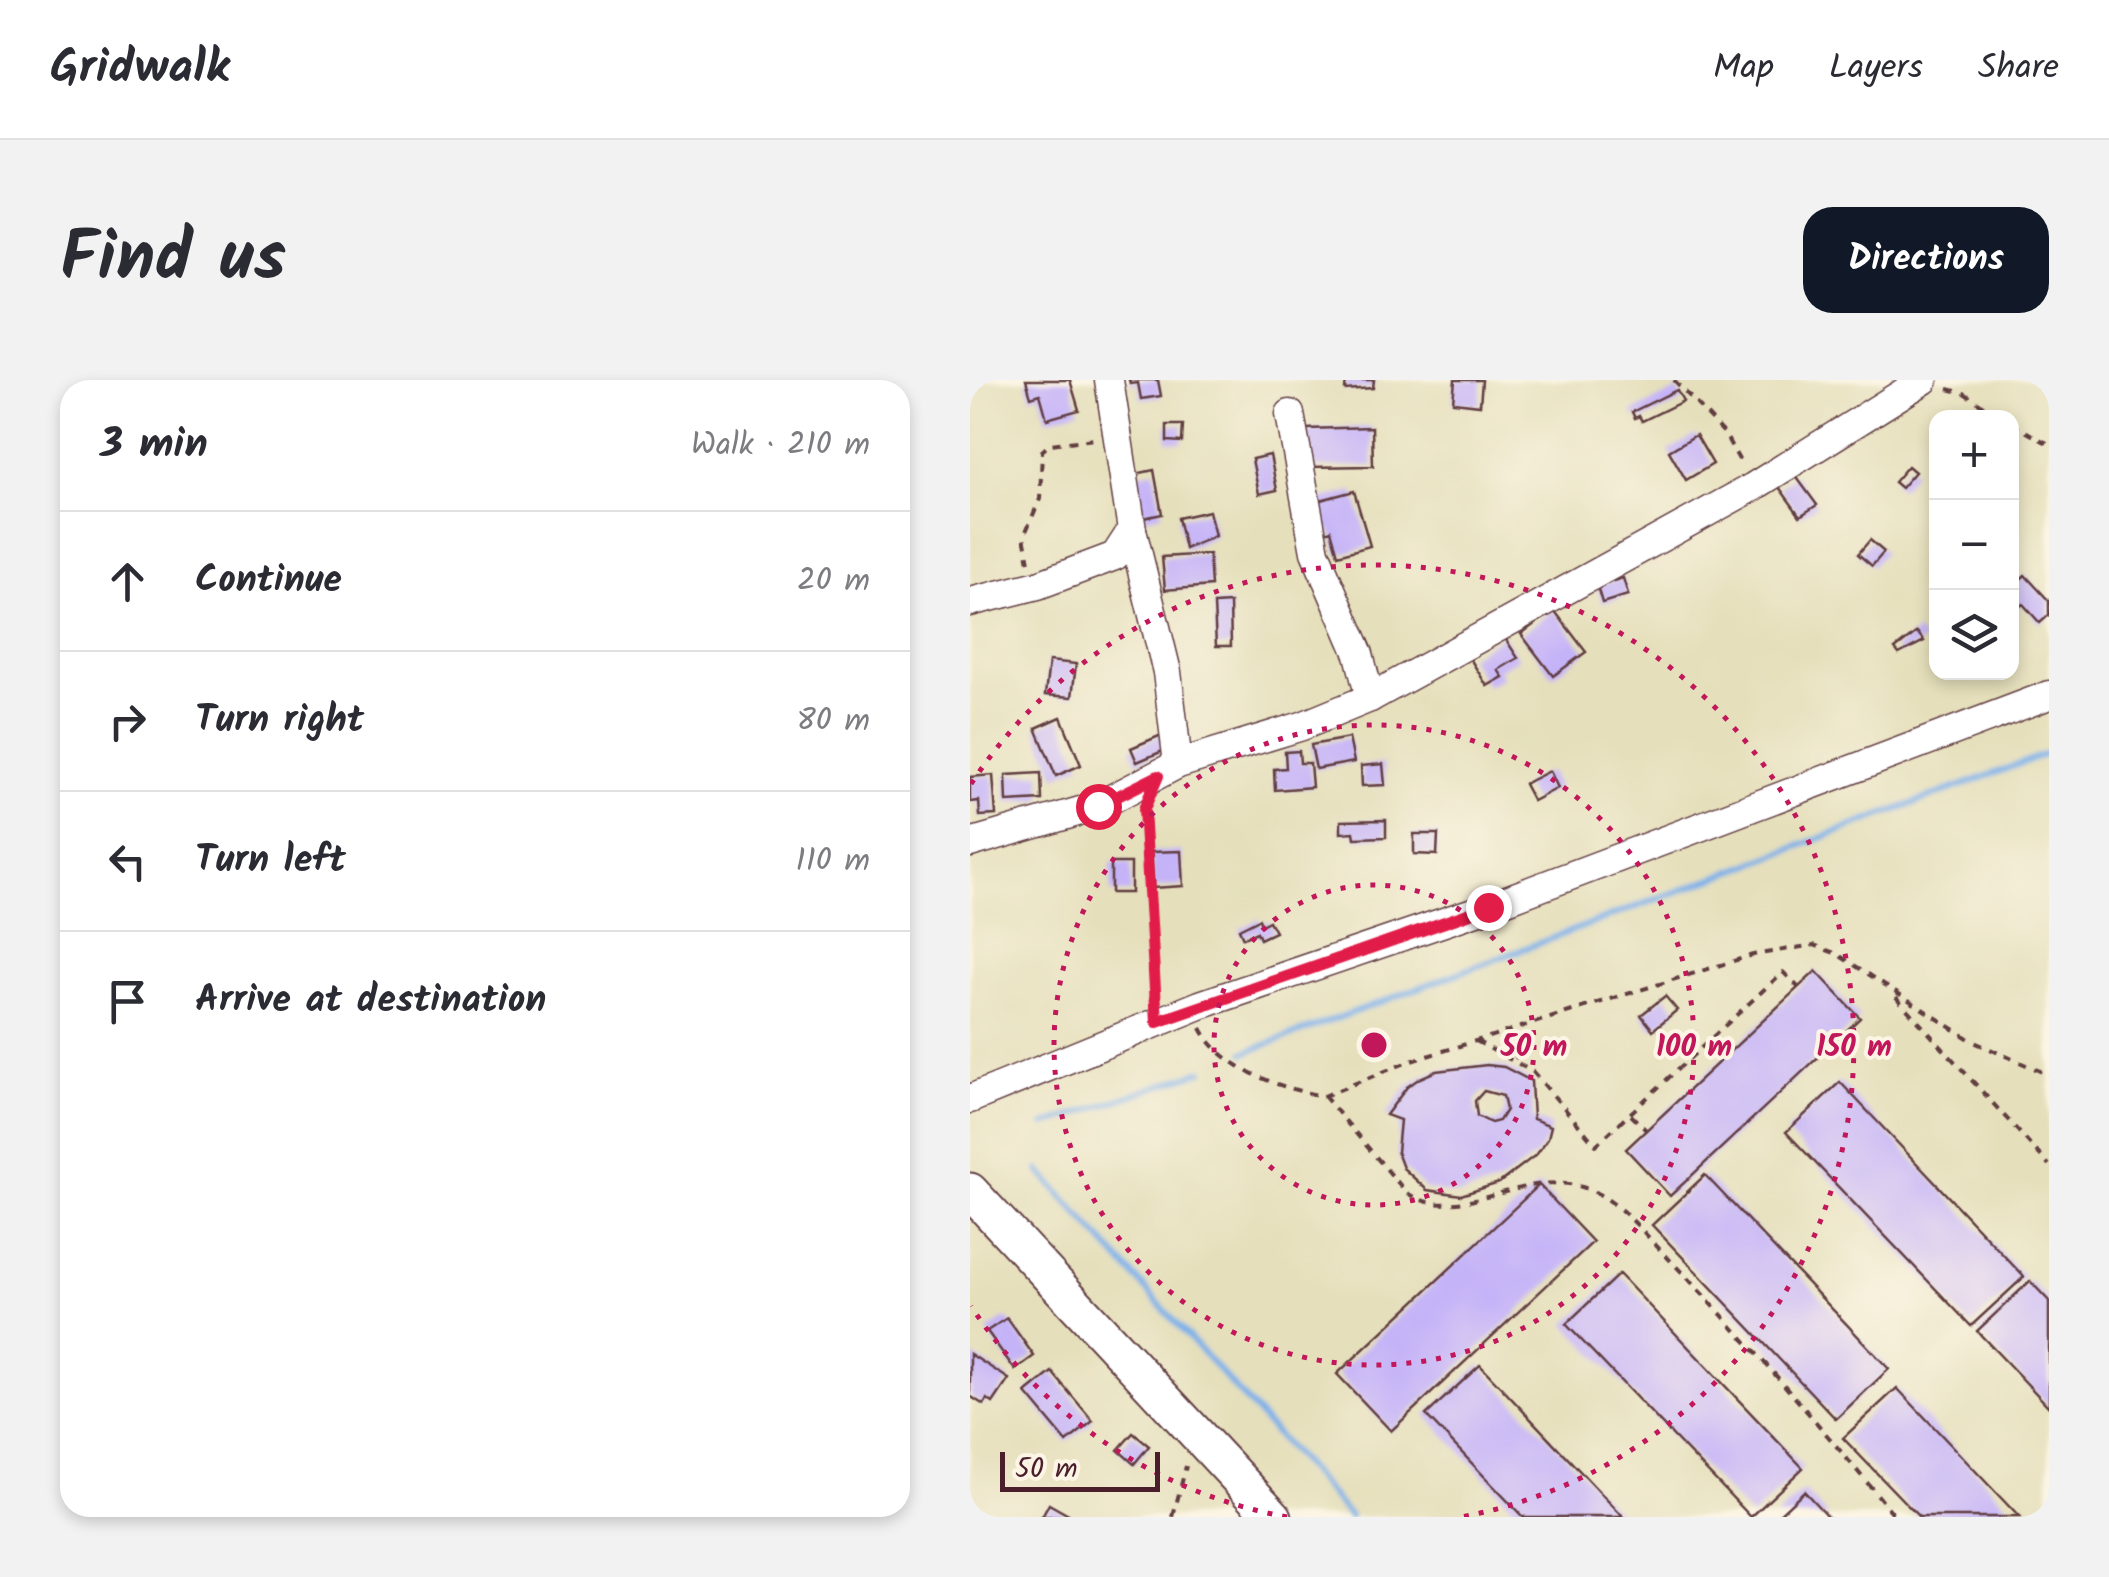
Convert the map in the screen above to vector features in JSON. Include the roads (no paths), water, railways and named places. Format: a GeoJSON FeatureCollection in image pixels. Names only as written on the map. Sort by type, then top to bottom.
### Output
{"type":"FeatureCollection","features":[{"type":"Feature","properties":{"kind":"main road"},"geometry":{"type":"LineString","coordinates":[[970,1190],[1274,1517]]}},
{"type":"Feature","properties":{"kind":"street"},"geometry":{"type":"LineString","coordinates":[[1109,380],[1132,530],[1168,672],[1168,770]]}},
{"type":"Feature","properties":{"kind":"street"},"geometry":{"type":"LineString","coordinates":[[970,843],[1098,806],[1168,770],[1302,726],[1370,698],[1753,486],[1921,382]]}},
{"type":"Feature","properties":{"kind":"street"},"geometry":{"type":"LineString","coordinates":[[1290,414],[1314,552],[1360,654],[1370,698]]}},
{"type":"Feature","properties":{"kind":"street"},"geometry":{"type":"LineString","coordinates":[[970,602],[1038,584],[1115,556],[1132,530]]}},
{"type":"Feature","properties":{"kind":"street"},"geometry":{"type":"LineString","coordinates":[[970,1098],[1200,1005],[1488,907],[2049,696]]}},
{"type":"Feature","properties":{"kind":"waterway"},"geometry":{"type":"LineString","coordinates":[[1244,1053],[2049,753]]}},
{"type":"Feature","properties":{"kind":"waterway"},"geometry":{"type":"LineString","coordinates":[[1045,1125],[1202,1071]]}},
{"type":"Feature","properties":{"kind":"waterway"},"geometry":{"type":"LineString","coordinates":[[1039,1170],[1350,1517]]}}]}
